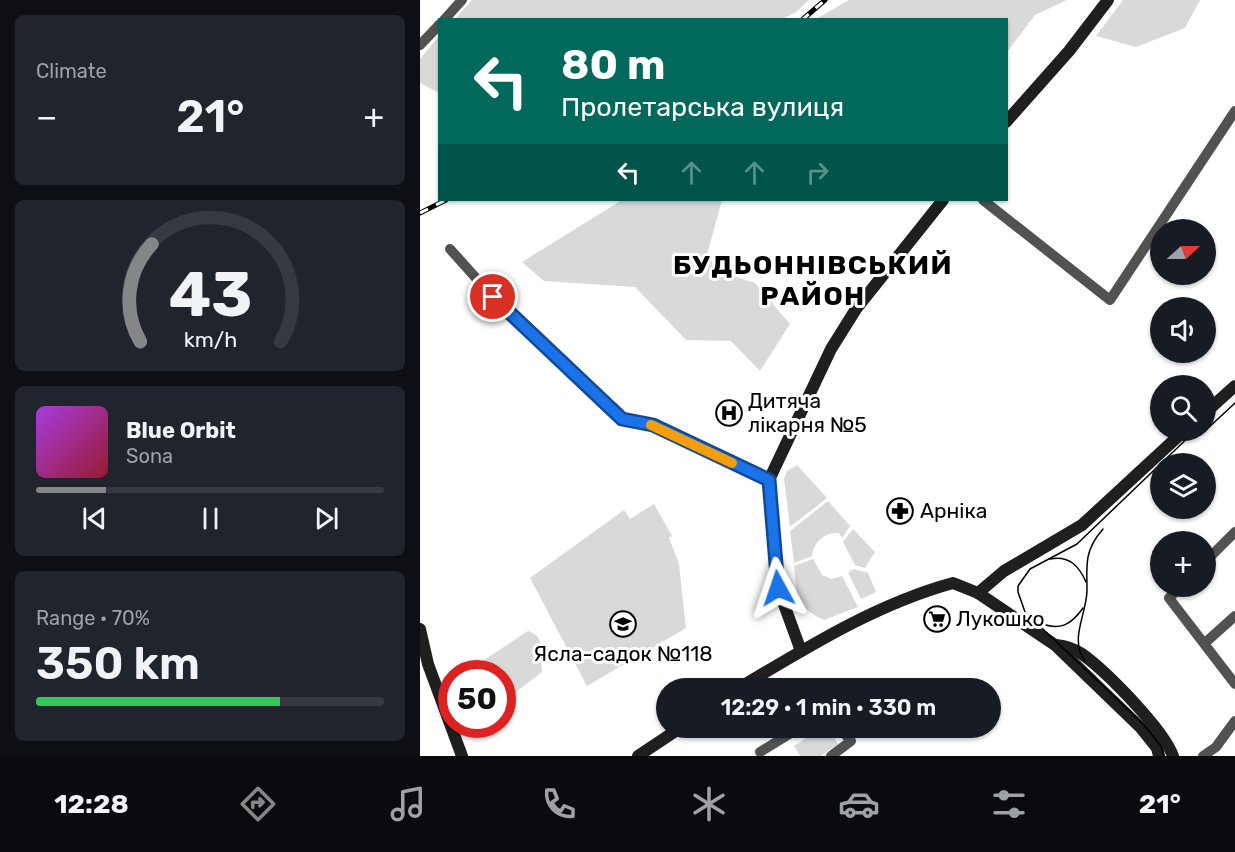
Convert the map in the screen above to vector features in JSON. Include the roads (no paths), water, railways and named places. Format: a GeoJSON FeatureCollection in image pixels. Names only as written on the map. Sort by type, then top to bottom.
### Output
{"type":"FeatureCollection","features":[{"type":"Feature","properties":{"kind":"main road"},"geometry":{"type":"LineString","coordinates":[[1008,120],[1070,51],[1108,0]]}},
{"type":"Feature","properties":{"kind":"main road"},"geometry":{"type":"LineString","coordinates":[[801,651],[778,588],[769,480],[831,348],[856,309],[942,201]]}},
{"type":"Feature","properties":{"kind":"main road"},"geometry":{"type":"LineString","coordinates":[[1216,403],[1235,386]]}},
{"type":"Feature","properties":{"kind":"main road"},"geometry":{"type":"LineString","coordinates":[[978,593],[1004,571],[1082,525],[1173,441]]}},
{"type":"Feature","properties":{"kind":"main road"},"geometry":{"type":"LineString","coordinates":[[756,678],[866,617],[953,583],[978,593],[1055,645],[1141,728],[1157,748],[1159,756]]}},
{"type":"Feature","properties":{"kind":"main road"},"geometry":{"type":"LineString","coordinates":[[420,629],[428,664],[462,756]]}},
{"type":"Feature","properties":{"kind":"main road"},"geometry":{"type":"LineString","coordinates":[[1055,645],[1081,653],[1151,721],[1168,744],[1173,756]]}},
{"type":"Feature","properties":{"kind":"main road"},"geometry":{"type":"LineString","coordinates":[[638,756],[665,738]]}},
{"type":"Feature","properties":{"kind":"street"},"geometry":{"type":"LineString","coordinates":[[446,18],[462,0]]}},
{"type":"Feature","properties":{"kind":"street"},"geometry":{"type":"LineString","coordinates":[[420,45],[438,26]]}},
{"type":"Feature","properties":{"kind":"street"},"geometry":{"type":"LineString","coordinates":[[984,201],[1110,300],[1235,111]]}},
{"type":"Feature","properties":{"kind":"street"},"geometry":{"type":"LineString","coordinates":[[450,249],[493,297],[622,419],[653,425],[769,480]]}},
{"type":"Feature","properties":{"kind":"street"},"geometry":{"type":"LineString","coordinates":[[1216,551],[1235,532]]}},
{"type":"Feature","properties":{"kind":"street"},"geometry":{"type":"LineString","coordinates":[[1170,597],[1206,642],[1235,684]]}},
{"type":"Feature","properties":{"kind":"street"},"geometry":{"type":"LineString","coordinates":[[1206,642],[1235,616]]}},
{"type":"Feature","properties":{"kind":"street"},"geometry":{"type":"LineString","coordinates":[[1203,756],[1216,747],[1235,721]]}},
{"type":"Feature","properties":{"kind":"street"},"geometry":{"type":"LineString","coordinates":[[760,752],[783,738]]}},
{"type":"Feature","properties":{"kind":"street"},"geometry":{"type":"LineString","coordinates":[[831,756],[851,741],[850,738]]}},
{"type":"Feature","properties":{"kind":"tram line"},"geometry":{"type":"LineString","coordinates":[[1216,421],[1235,403]]}},
{"type":"Feature","properties":{"kind":"tram line"},"geometry":{"type":"LineString","coordinates":[[1164,756],[1161,746],[1144,725],[1025,612],[1018,586],[1030,569],[1077,544],[1185,441]]}},
{"type":"Feature","properties":{"kind":"tram line"},"geometry":{"type":"LineString","coordinates":[[1086,662],[1081,654],[1078,636],[1086,599],[1087,561],[1092,545],[1103,529]]}},
{"type":"Feature","properties":{"kind":"tram line"},"geometry":{"type":"LineString","coordinates":[[1050,559],[1068,560],[1077,567],[1086,582]]}},
{"type":"Feature","properties":{"kind":"tram line"},"geometry":{"type":"LineString","coordinates":[[1040,623],[1053,626],[1064,625],[1074,619],[1083,608]]}},
{"type":"Feature","properties":{"kind":"railway"},"geometry":{"type":"LineString","coordinates":[[804,18],[825,0]]}},
{"type":"Feature","properties":{"kind":"railway"},"geometry":{"type":"LineString","coordinates":[[420,213],[444,201]]}},
{"type":"Feature","properties":{"kind":"place","name":"Дитяча лікарня №5"},"geometry":{"type":"Point","coordinates":[729,413]}},
{"type":"Feature","properties":{"kind":"place","name":"Арніка"},"geometry":{"type":"Point","coordinates":[900,511]}},
{"type":"Feature","properties":{"kind":"place","name":"Лукошко"},"geometry":{"type":"Point","coordinates":[937,619]}},
{"type":"Feature","properties":{"kind":"place","name":"Ясла-садок №118"},"geometry":{"type":"Point","coordinates":[623,624]}},
{"type":"Feature","properties":{"kind":"district","name":"БУДЬОННІВСЬКИЙ РАЙОН"},"geometry":{"type":"Point","coordinates":[813,280]}}]}
